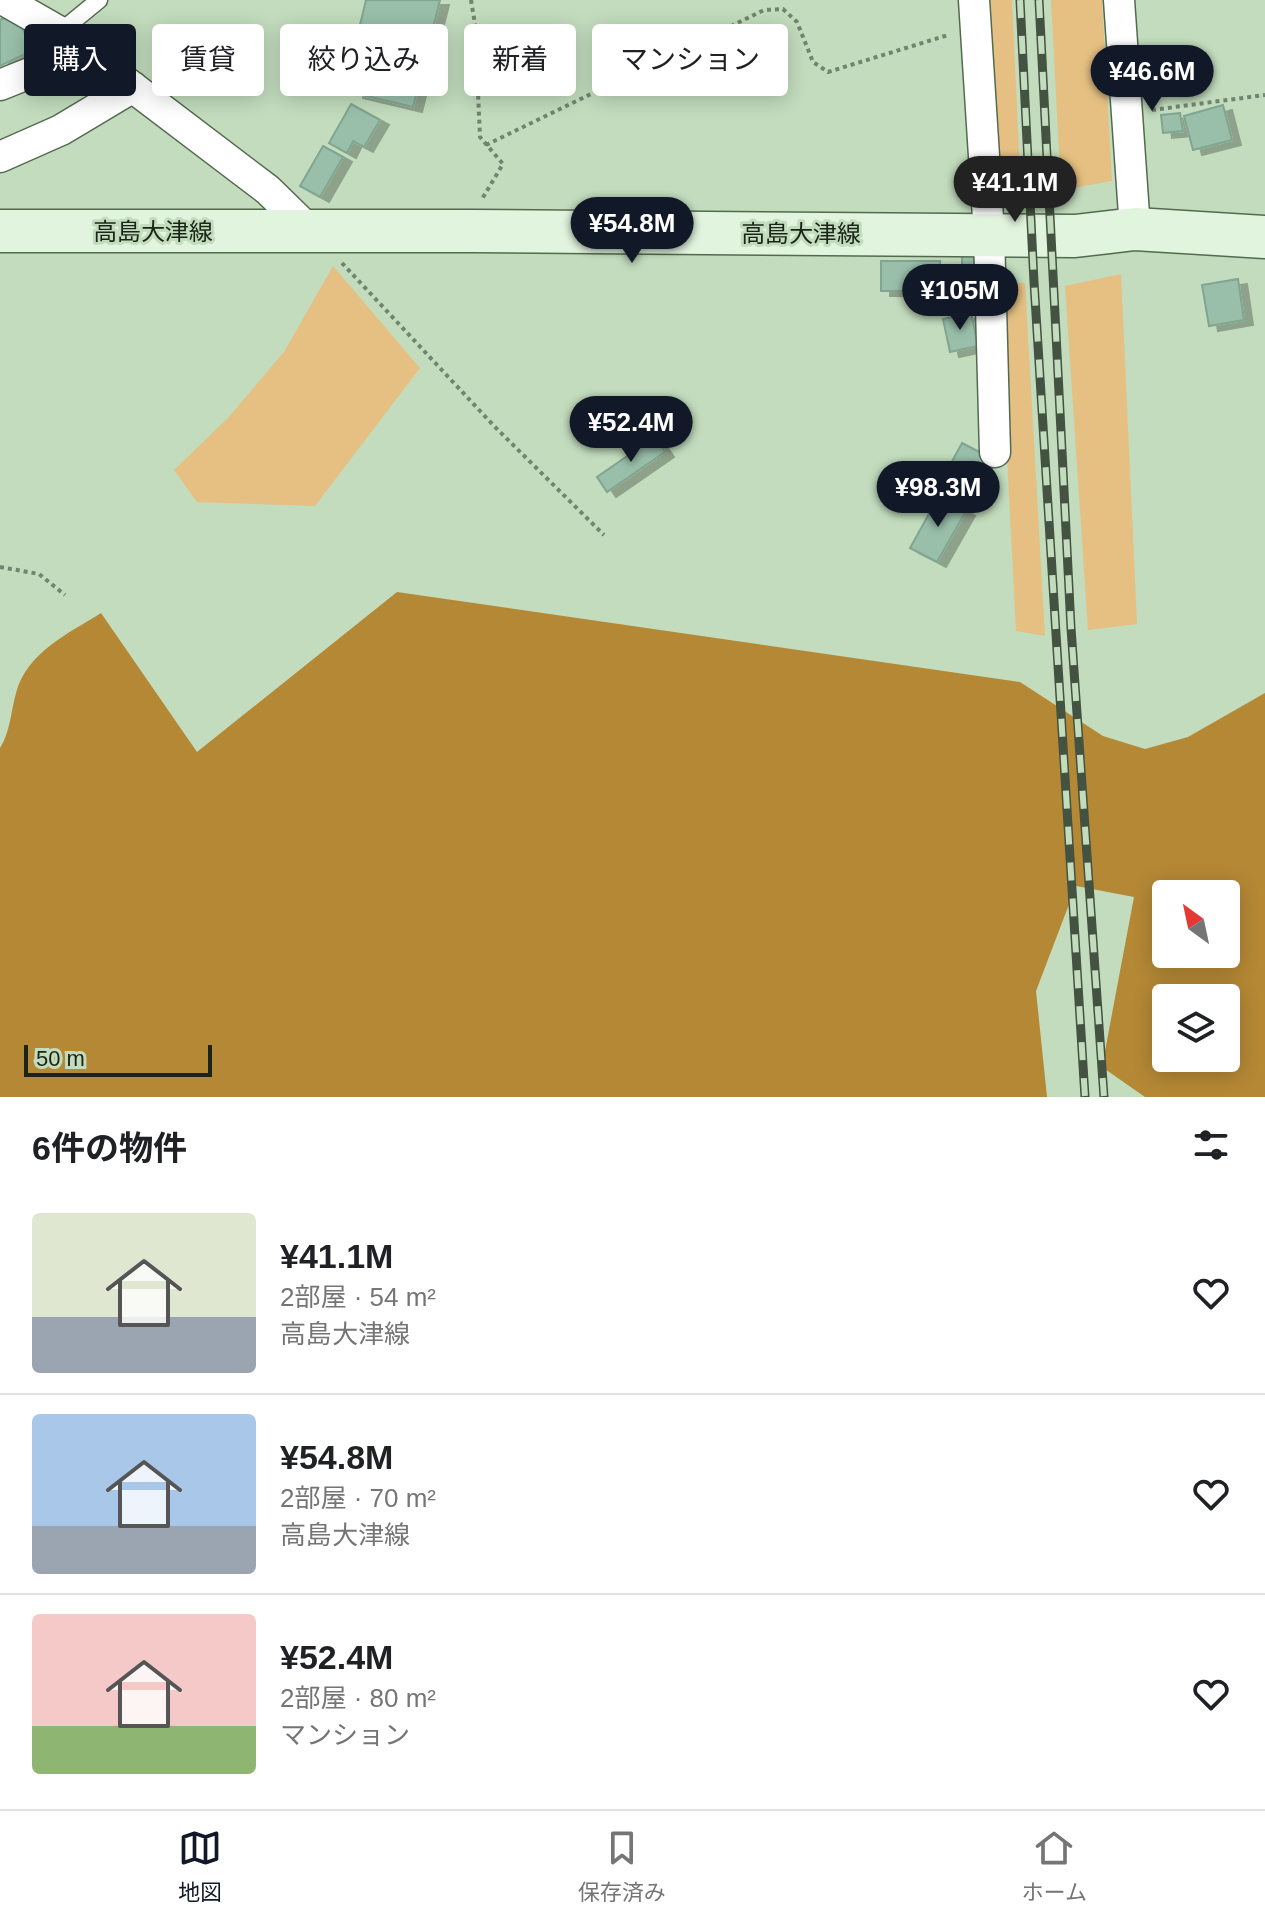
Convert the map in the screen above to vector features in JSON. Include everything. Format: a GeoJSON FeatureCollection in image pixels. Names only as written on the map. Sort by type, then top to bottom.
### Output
{"type":"FeatureCollection","features":[{"type":"Feature","properties":{"kind":"main road","name":"高島大津線"},"geometry":{"type":"LineString","coordinates":[[0,231],[1075,236],[1135,229],[1265,237]]}},
{"type":"Feature","properties":{"kind":"street"},"geometry":{"type":"LineString","coordinates":[[4,0],[46,24]]}},
{"type":"Feature","properties":{"kind":"street"},"geometry":{"type":"LineString","coordinates":[[1119,0],[1135,229]]}},
{"type":"Feature","properties":{"kind":"street"},"geometry":{"type":"LineString","coordinates":[[975,13],[989,234],[995,452]]}},
{"type":"Feature","properties":{"kind":"street"},"geometry":{"type":"LineString","coordinates":[[0,85],[24,75]]}},
{"type":"Feature","properties":{"kind":"street"},"geometry":{"type":"LineString","coordinates":[[136,89],[268,190],[311,232]]}},
{"type":"Feature","properties":{"kind":"street"},"geometry":{"type":"LineString","coordinates":[[0,157],[61,130],[118,96]]}},
{"type":"Feature","properties":{"kind":"lane"},"geometry":{"type":"LineString","coordinates":[[70,24],[99,0]]}},
{"type":"Feature","properties":{"kind":"path"},"geometry":{"type":"LineString","coordinates":[[471,0],[475,24],[480,137],[503,164],[476,207],[473,231]]}},
{"type":"Feature","properties":{"kind":"path"},"geometry":{"type":"LineString","coordinates":[[486,145],[764,10],[783,9],[797,22],[813,62],[828,72],[975,13]]}},
{"type":"Feature","properties":{"kind":"path"},"geometry":{"type":"LineString","coordinates":[[1125,113],[1265,95]]}},
{"type":"Feature","properties":{"kind":"path"},"geometry":{"type":"LineString","coordinates":[[311,232],[495,427],[604,535]]}},
{"type":"Feature","properties":{"kind":"path"},"geometry":{"type":"LineString","coordinates":[[0,567],[39,574],[65,595]]}},
{"type":"Feature","properties":{"kind":"shaded area"},"geometry":{"type":"Polygon","coordinates":[[[982,0],[1012,0],[1021,194],[993,190],[982,0]]]}},
{"type":"Feature","properties":{"kind":"shaded area"},"geometry":{"type":"Polygon","coordinates":[[[1051,0],[1102,0],[1112,181],[1061,190],[1051,0]]]}},
{"type":"Feature","properties":{"kind":"shaded area"},"geometry":{"type":"Polygon","coordinates":[[[333,266],[420,368],[315,506],[197,502],[174,470],[228,418],[284,352],[333,266]]]}},
{"type":"Feature","properties":{"kind":"shaded area"},"geometry":{"type":"Polygon","coordinates":[[[1121,274],[1137,624],[1088,630],[1065,286],[1121,274]]]}},
{"type":"Feature","properties":{"kind":"shaded area"},"geometry":{"type":"Polygon","coordinates":[[[998,283],[1025,283],[1045,636],[1016,631],[998,283]]]}},
{"type":"Feature","properties":{"kind":"shaded area"},"geometry":{"type":"Polygon","coordinates":[[[397,592],[1020,682],[1103,736],[1145,749],[1188,737],[1265,693],[1265,1097],[1145,1097],[1102,1067],[1134,897],[1076,886],[1036,991],[1047,1097],[0,1097],[0,748],[16,693],[29,666],[50,646],[101,613],[197,752],[397,592]]]}},
{"type":"Feature","properties":{"kind":"building"},"geometry":{"type":"Polygon","coordinates":[[[366,0],[440,0],[434,24],[360,24],[366,0]]]}},
{"type":"Feature","properties":{"kind":"building"},"geometry":{"type":"Polygon","coordinates":[[[15,13],[24,32],[24,54],[0,66],[0,20],[15,13]]]}},
{"type":"Feature","properties":{"kind":"building"},"geometry":{"type":"Polygon","coordinates":[[[367,96],[416,96],[413,107],[367,96]]]}},
{"type":"Feature","properties":{"kind":"building"},"geometry":{"type":"Polygon","coordinates":[[[351,104],[380,120],[364,147],[353,141],[347,153],[329,143],[351,104]]]}},
{"type":"Feature","properties":{"kind":"building"},"geometry":{"type":"Polygon","coordinates":[[[1223,105],[1232,140],[1193,150],[1184,116],[1223,105]]]}},
{"type":"Feature","properties":{"kind":"building"},"geometry":{"type":"Polygon","coordinates":[[[1180,113],[1183,131],[1163,133],[1161,115],[1180,113]]]}},
{"type":"Feature","properties":{"kind":"building"},"geometry":{"type":"Polygon","coordinates":[[[323,146],[343,157],[320,197],[300,186],[323,146]]]}},
{"type":"Feature","properties":{"kind":"building"},"geometry":{"type":"Polygon","coordinates":[[[962,255],[986,255],[986,288],[962,289],[962,255]]]}},
{"type":"Feature","properties":{"kind":"building"},"geometry":{"type":"Polygon","coordinates":[[[881,261],[940,261],[939,291],[881,291],[881,261]]]}},
{"type":"Feature","properties":{"kind":"building"},"geometry":{"type":"Polygon","coordinates":[[[1238,279],[1244,320],[1209,326],[1202,285],[1238,279]]]}},
{"type":"Feature","properties":{"kind":"building"},"geometry":{"type":"Polygon","coordinates":[[[971,313],[978,346],[950,352],[943,319],[971,313]]]}},
{"type":"Feature","properties":{"kind":"building"},"geometry":{"type":"Polygon","coordinates":[[[655,437],[665,452],[607,492],[597,477],[655,437]]]}},
{"type":"Feature","properties":{"kind":"building"},"geometry":{"type":"Polygon","coordinates":[[[962,443],[987,456],[969,490],[944,476],[962,443]]]}},
{"type":"Feature","properties":{"kind":"building"},"geometry":{"type":"Polygon","coordinates":[[[939,496],[966,511],[937,562],[910,548],[939,496]]]}},
{"type":"Feature","properties":{"kind":"railway"},"geometry":{"type":"LineString","coordinates":[[1020,0],[1034,282],[1085,1097]]}},
{"type":"Feature","properties":{"kind":"railway"},"geometry":{"type":"LineString","coordinates":[[1039,0],[1071,628],[1104,1097]]}}]}
